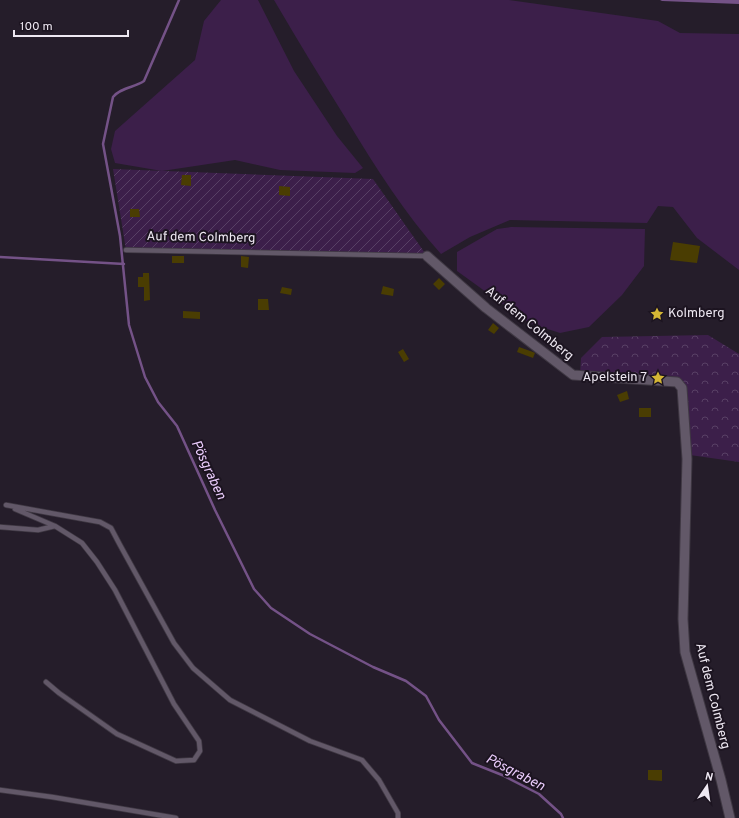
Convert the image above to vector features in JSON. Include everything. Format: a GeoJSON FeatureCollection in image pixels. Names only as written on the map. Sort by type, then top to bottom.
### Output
{"type":"FeatureCollection","features":[{"type":"Feature","properties":{"kind":"street","name":"Auf dem Colmberg"},"geometry":{"type":"LineString","coordinates":[[427,256],[486,308],[573,375],[676,382],[682,388],[687,459],[683,619],[685,652],[721,780],[730,818]]}},
{"type":"Feature","properties":{"kind":"lane","name":"Auf dem Colmberg"},"geometry":{"type":"LineString","coordinates":[[126,250],[427,256]]}},
{"type":"Feature","properties":{"kind":"lane"},"geometry":{"type":"LineString","coordinates":[[0,503],[55,526],[82,543],[97,562],[115,590],[174,704],[199,741],[200,751],[194,760],[176,761],[117,734],[59,694],[46,682]]}},
{"type":"Feature","properties":{"kind":"lane"},"geometry":{"type":"LineString","coordinates":[[6,505],[100,522],[111,528],[174,643],[193,668],[230,700],[310,741],[362,760],[379,780],[398,813],[398,818]]}},
{"type":"Feature","properties":{"kind":"lane"},"geometry":{"type":"LineString","coordinates":[[0,527],[38,530],[55,526]]}},
{"type":"Feature","properties":{"kind":"lane"},"geometry":{"type":"LineString","coordinates":[[0,790],[52,796],[176,818]]}},
{"type":"Feature","properties":{"kind":"green space"},"geometry":{"type":"Polygon","coordinates":[[[221,0],[258,0],[294,71],[337,136],[363,168],[355,173],[280,170],[235,160],[162,171],[115,163],[111,149],[115,131],[195,60],[204,21],[221,0]]]}},
{"type":"Feature","properties":{"kind":"green space"},"geometry":{"type":"Polygon","coordinates":[[[274,0],[509,0],[658,21],[680,33],[739,34],[739,270],[697,238],[673,207],[658,206],[647,223],[510,220],[470,237],[441,254],[415,223],[380,173],[274,0]]]}},
{"type":"Feature","properties":{"kind":"green space"},"geometry":{"type":"Polygon","coordinates":[[[113,169],[373,179],[427,256],[126,250],[113,169]]]}},
{"type":"Feature","properties":{"kind":"green space"},"geometry":{"type":"Polygon","coordinates":[[[511,227],[645,229],[644,266],[622,295],[589,327],[560,333],[529,323],[457,271],[457,252],[497,229],[511,227]]]}},
{"type":"Feature","properties":{"kind":"green space"},"geometry":{"type":"Polygon","coordinates":[[[708,335],[739,354],[739,462],[690,455],[686,392],[676,381],[580,374],[581,358],[602,337],[708,335]]]}},
{"type":"Feature","properties":{"kind":"shaded area"},"geometry":{"type":"Polygon","coordinates":[[[660,0],[739,0],[739,4],[662,1],[660,0]]]}},
{"type":"Feature","properties":{"kind":"building"},"geometry":{"type":"Polygon","coordinates":[[[182,175],[191,175],[191,186],[181,185],[182,175]]]}},
{"type":"Feature","properties":{"kind":"building"},"geometry":{"type":"Polygon","coordinates":[[[279,186],[290,187],[290,196],[279,195],[279,186]]]}},
{"type":"Feature","properties":{"kind":"building"},"geometry":{"type":"Polygon","coordinates":[[[130,209],[139,209],[140,217],[130,217],[130,209]]]}},
{"type":"Feature","properties":{"kind":"building"},"geometry":{"type":"Polygon","coordinates":[[[673,242],[700,246],[697,263],[670,260],[673,242]]]}},
{"type":"Feature","properties":{"kind":"building"},"geometry":{"type":"Polygon","coordinates":[[[172,256],[184,256],[184,263],[172,263],[172,256]]]}},
{"type":"Feature","properties":{"kind":"building"},"geometry":{"type":"Polygon","coordinates":[[[241,256],[249,257],[248,268],[241,267],[241,256]]]}},
{"type":"Feature","properties":{"kind":"building"},"geometry":{"type":"Polygon","coordinates":[[[143,273],[149,273],[150,300],[144,301],[144,287],[138,287],[138,277],[143,277],[143,273]]]}},
{"type":"Feature","properties":{"kind":"building"},"geometry":{"type":"Polygon","coordinates":[[[439,278],[445,284],[439,290],[433,284],[439,278]]]}},
{"type":"Feature","properties":{"kind":"building"},"geometry":{"type":"Polygon","coordinates":[[[383,286],[394,289],[393,296],[381,294],[383,286]]]}},
{"type":"Feature","properties":{"kind":"building"},"geometry":{"type":"Polygon","coordinates":[[[282,287],[292,289],[291,295],[280,293],[282,287]]]}},
{"type":"Feature","properties":{"kind":"building"},"geometry":{"type":"Polygon","coordinates":[[[258,299],[268,299],[269,310],[258,310],[258,299]]]}},
{"type":"Feature","properties":{"kind":"building"},"geometry":{"type":"Polygon","coordinates":[[[183,311],[200,312],[200,319],[183,318],[183,311]]]}},
{"type":"Feature","properties":{"kind":"building"},"geometry":{"type":"Polygon","coordinates":[[[493,323],[499,328],[494,334],[488,330],[493,323]]]}},
{"type":"Feature","properties":{"kind":"building"},"geometry":{"type":"Polygon","coordinates":[[[519,347],[535,353],[533,358],[517,352],[519,347]]]}},
{"type":"Feature","properties":{"kind":"building"},"geometry":{"type":"Polygon","coordinates":[[[403,349],[409,359],[404,362],[398,352],[403,349]]]}},
{"type":"Feature","properties":{"kind":"building"},"geometry":{"type":"Polygon","coordinates":[[[627,391],[629,399],[620,402],[617,395],[627,391]]]}},
{"type":"Feature","properties":{"kind":"building"},"geometry":{"type":"Polygon","coordinates":[[[639,408],[651,408],[651,417],[639,417],[639,408]]]}},
{"type":"Feature","properties":{"kind":"building"},"geometry":{"type":"Polygon","coordinates":[[[648,770],[662,770],[662,781],[648,780],[648,770]]]}},
{"type":"Feature","properties":{"kind":"waterway","name":"Pösgraben"},"geometry":{"type":"LineString","coordinates":[[179,0],[144,81],[120,91],[113,97],[103,144],[120,236],[129,325],[145,377],[158,402],[177,426],[215,510],[254,589],[271,608],[310,634],[373,667],[406,681],[426,696],[439,720],[472,763],[502,775],[539,794],[561,814],[563,818]]}},
{"type":"Feature","properties":{"kind":"waterway"},"geometry":{"type":"LineString","coordinates":[[0,257],[124,264]]}},
{"type":"Feature","properties":{"kind":"place","name":"Kolmberg"},"geometry":{"type":"Point","coordinates":[657,314]}},
{"type":"Feature","properties":{"kind":"place","name":"Apelstein 7"},"geometry":{"type":"Point","coordinates":[658,378]}}]}
